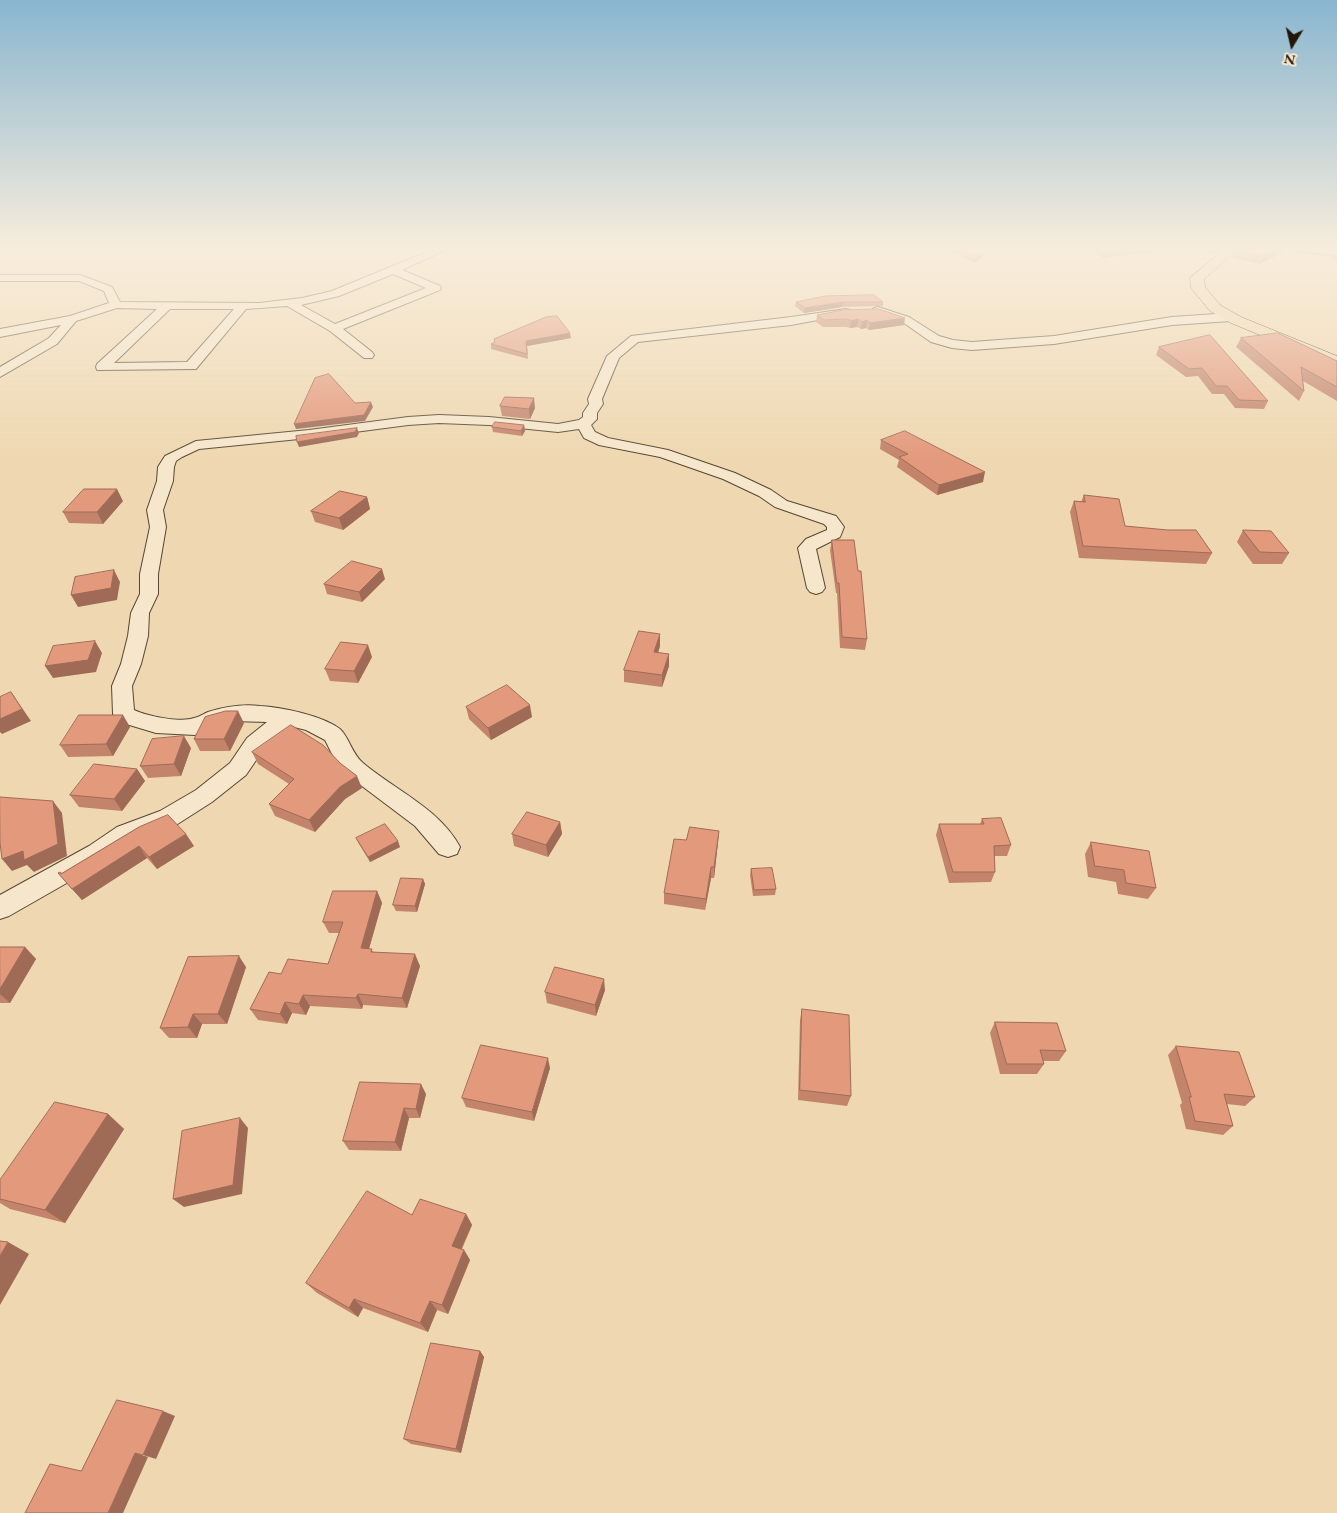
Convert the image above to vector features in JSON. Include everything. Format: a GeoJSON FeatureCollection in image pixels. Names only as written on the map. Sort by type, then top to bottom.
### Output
{"type":"FeatureCollection","features":[{"type":"Feature","properties":{"kind":"main road"},"geometry":{"type":"LineString","coordinates":[[1235,319],[1337,362]]}},
{"type":"Feature","properties":{"kind":"street"},"geometry":{"type":"LineString","coordinates":[[0,333],[72,319]]}},
{"type":"Feature","properties":{"kind":"street"},"geometry":{"type":"LineString","coordinates":[[0,374],[53,341],[72,319]]}},
{"type":"Feature","properties":{"kind":"street"},"geometry":{"type":"LineString","coordinates":[[153,319],[102,367],[191,366],[232,319]]}},
{"type":"Feature","properties":{"kind":"street"},"geometry":{"type":"LineString","coordinates":[[317,319],[334,328],[368,355]]}},
{"type":"Feature","properties":{"kind":"street"},"geometry":{"type":"LineString","coordinates":[[334,328],[358,319]]}},
{"type":"Feature","properties":{"kind":"street"},"geometry":{"type":"LineString","coordinates":[[448,847],[422,819],[354,768],[344,756],[333,736],[312,724],[260,713],[232,714],[213,718],[195,727],[156,725],[134,720],[124,714],[122,686],[131,664],[138,636],[140,613],[149,594],[149,574],[158,527],[155,510],[165,481],[166,467],[170,459],[187,448],[196,445],[308,434],[408,421],[439,419],[489,421],[558,428],[583,424],[590,419],[590,413],[596,404],[595,399],[613,356],[635,339],[805,319]]}},
{"type":"Feature","properties":{"kind":"street"},"geometry":{"type":"LineString","coordinates":[[904,319],[935,339],[952,344],[972,346],[1054,340],[1172,321],[1207,319]]}},
{"type":"Feature","properties":{"kind":"street"},"geometry":{"type":"LineString","coordinates":[[583,424],[589,435],[604,442],[663,453],[742,481],[781,504],[830,520],[836,527],[834,533],[812,543],[807,548],[808,557],[815,575],[816,588]]}},
{"type":"Feature","properties":{"kind":"street"},"geometry":{"type":"LineString","coordinates":[[0,908],[98,853],[126,834],[168,818],[204,796],[238,768],[254,744],[286,718]]}},
{"type":"Feature","properties":{"kind":"building"},"geometry":{"type":"Polygon","coordinates":[[[542,319],[559,319],[570,333],[526,341],[527,354],[491,344],[495,342],[494,339],[542,319]]]}},
{"type":"Feature","properties":{"kind":"building"},"geometry":{"type":"Polygon","coordinates":[[[822,319],[901,319],[870,323],[867,320],[862,322],[858,319],[851,321],[847,319],[822,319]]]}},
{"type":"Feature","properties":{"kind":"building"},"geometry":{"type":"Polygon","coordinates":[[[1278,333],[1337,361],[1337,387],[1301,367],[1304,391],[1241,338],[1278,333]]]}},
{"type":"Feature","properties":{"kind":"building"},"geometry":{"type":"Polygon","coordinates":[[[1210,335],[1268,401],[1239,400],[1227,386],[1216,386],[1202,368],[1189,369],[1159,347],[1210,335]]]}},
{"type":"Feature","properties":{"kind":"building"},"geometry":{"type":"Polygon","coordinates":[[[329,374],[355,403],[371,402],[364,415],[294,424],[315,378],[329,374]]]}},
{"type":"Feature","properties":{"kind":"building"},"geometry":{"type":"Polygon","coordinates":[[[505,397],[534,398],[529,409],[500,406],[505,397]]]}},
{"type":"Feature","properties":{"kind":"building"},"geometry":{"type":"Polygon","coordinates":[[[495,422],[524,425],[521,431],[492,427],[495,422]]]}},
{"type":"Feature","properties":{"kind":"building"},"geometry":{"type":"Polygon","coordinates":[[[357,428],[355,432],[297,442],[296,436],[357,428]]]}},
{"type":"Feature","properties":{"kind":"building"},"geometry":{"type":"Polygon","coordinates":[[[905,431],[985,472],[939,485],[899,457],[908,454],[881,440],[905,431]]]}},
{"type":"Feature","properties":{"kind":"building"},"geometry":{"type":"Polygon","coordinates":[[[84,489],[117,489],[97,512],[63,512],[84,489]]]}},
{"type":"Feature","properties":{"kind":"building"},"geometry":{"type":"Polygon","coordinates":[[[340,491],[367,497],[339,518],[311,511],[340,491]]]}},
{"type":"Feature","properties":{"kind":"building"},"geometry":{"type":"Polygon","coordinates":[[[1084,495],[1119,499],[1125,526],[1168,530],[1196,530],[1212,553],[1083,546],[1074,501],[1085,502],[1084,495]]]}},
{"type":"Feature","properties":{"kind":"building"},"geometry":{"type":"Polygon","coordinates":[[[1243,530],[1271,531],[1289,553],[1260,552],[1243,530]]]}},
{"type":"Feature","properties":{"kind":"building"},"geometry":{"type":"Polygon","coordinates":[[[832,540],[854,540],[858,571],[861,571],[867,639],[842,637],[839,583],[837,583],[832,540]]]}},
{"type":"Feature","properties":{"kind":"building"},"geometry":{"type":"Polygon","coordinates":[[[352,561],[382,569],[359,592],[324,584],[352,561]]]}},
{"type":"Feature","properties":{"kind":"building"},"geometry":{"type":"Polygon","coordinates":[[[114,570],[111,588],[71,595],[75,577],[114,570]]]}},
{"type":"Feature","properties":{"kind":"building"},"geometry":{"type":"Polygon","coordinates":[[[639,631],[660,634],[654,652],[669,654],[662,675],[624,670],[639,631]]]}},
{"type":"Feature","properties":{"kind":"building"},"geometry":{"type":"Polygon","coordinates":[[[95,641],[88,660],[45,666],[53,646],[95,641]]]}},
{"type":"Feature","properties":{"kind":"building"},"geometry":{"type":"Polygon","coordinates":[[[341,642],[368,645],[354,671],[325,669],[341,642]]]}},
{"type":"Feature","properties":{"kind":"building"},"geometry":{"type":"Polygon","coordinates":[[[507,685],[530,705],[488,728],[466,707],[507,685]]]}},
{"type":"Feature","properties":{"kind":"building"},"geometry":{"type":"Polygon","coordinates":[[[11,692],[22,709],[0,719],[0,697],[11,692]]]}},
{"type":"Feature","properties":{"kind":"building"},"geometry":{"type":"Polygon","coordinates":[[[226,711],[238,711],[224,739],[194,739],[205,717],[226,711]]]}},
{"type":"Feature","properties":{"kind":"building"},"geometry":{"type":"Polygon","coordinates":[[[79,715],[123,715],[106,744],[60,745],[79,715]]]}},
{"type":"Feature","properties":{"kind":"building"},"geometry":{"type":"Polygon","coordinates":[[[291,725],[323,745],[340,763],[357,776],[340,787],[309,820],[269,804],[294,779],[252,752],[291,725]]]}},
{"type":"Feature","properties":{"kind":"building"},"geometry":{"type":"Polygon","coordinates":[[[184,736],[174,764],[140,766],[152,739],[184,736]]]}},
{"type":"Feature","properties":{"kind":"building"},"geometry":{"type":"Polygon","coordinates":[[[94,764],[137,769],[114,799],[70,795],[94,764]]]}},
{"type":"Feature","properties":{"kind":"building"},"geometry":{"type":"Polygon","coordinates":[[[0,797],[53,801],[58,844],[24,860],[23,851],[2,859],[0,797]]]}},
{"type":"Feature","properties":{"kind":"building"},"geometry":{"type":"Polygon","coordinates":[[[527,812],[560,822],[546,845],[512,834],[527,812]]]}},
{"type":"Feature","properties":{"kind":"building"},"geometry":{"type":"Polygon","coordinates":[[[168,815],[186,834],[149,857],[139,846],[72,889],[58,873],[60,872],[61,874],[139,827],[168,815]]]}},
{"type":"Feature","properties":{"kind":"building"},"geometry":{"type":"Polygon","coordinates":[[[1001,818],[1011,845],[994,846],[995,872],[953,872],[939,824],[984,824],[982,819],[1001,818]]]}},
{"type":"Feature","properties":{"kind":"building"},"geometry":{"type":"Polygon","coordinates":[[[385,824],[398,841],[368,857],[356,838],[385,824]]]}},
{"type":"Feature","properties":{"kind":"building"},"geometry":{"type":"Polygon","coordinates":[[[690,827],[719,831],[714,867],[711,867],[706,899],[664,893],[674,839],[686,840],[690,827]]]}},
{"type":"Feature","properties":{"kind":"building"},"geometry":{"type":"Polygon","coordinates":[[[1091,842],[1149,851],[1156,888],[1126,883],[1124,870],[1095,866],[1091,842]]]}},
{"type":"Feature","properties":{"kind":"building"},"geometry":{"type":"Polygon","coordinates":[[[772,868],[776,889],[754,890],[751,869],[772,868]]]}},
{"type":"Feature","properties":{"kind":"building"},"geometry":{"type":"Polygon","coordinates":[[[401,878],[423,879],[415,906],[393,905],[401,878]]]}},
{"type":"Feature","properties":{"kind":"building"},"geometry":{"type":"Polygon","coordinates":[[[333,891],[377,891],[361,948],[372,949],[371,952],[415,954],[402,998],[358,994],[356,998],[303,995],[299,1004],[285,1002],[280,1014],[250,1009],[269,972],[281,974],[288,959],[328,964],[343,922],[323,922],[333,891]]]}},
{"type":"Feature","properties":{"kind":"building"},"geometry":{"type":"Polygon","coordinates":[[[0,947],[25,947],[0,989],[0,947]]]}},
{"type":"Feature","properties":{"kind":"building"},"geometry":{"type":"Polygon","coordinates":[[[239,956],[218,1014],[193,1014],[188,1027],[160,1028],[188,957],[239,956]]]}},
{"type":"Feature","properties":{"kind":"building"},"geometry":{"type":"Polygon","coordinates":[[[555,967],[604,979],[595,1005],[545,992],[555,967]]]}},
{"type":"Feature","properties":{"kind":"building"},"geometry":{"type":"Polygon","coordinates":[[[802,1009],[849,1015],[851,1096],[800,1090],[802,1009]]]}},
{"type":"Feature","properties":{"kind":"building"},"geometry":{"type":"Polygon","coordinates":[[[995,1022],[1057,1023],[1066,1051],[1040,1050],[1044,1064],[1007,1064],[995,1022]]]}},
{"type":"Feature","properties":{"kind":"building"},"geometry":{"type":"Polygon","coordinates":[[[481,1045],[548,1058],[532,1112],[462,1098],[481,1045]]]}},
{"type":"Feature","properties":{"kind":"building"},"geometry":{"type":"Polygon","coordinates":[[[1176,1046],[1239,1052],[1255,1097],[1224,1094],[1233,1126],[1195,1121],[1189,1097],[1191,1097],[1176,1046]]]}},
{"type":"Feature","properties":{"kind":"building"},"geometry":{"type":"Polygon","coordinates":[[[360,1082],[421,1084],[416,1109],[404,1108],[395,1142],[343,1141],[360,1082]]]}},
{"type":"Feature","properties":{"kind":"building"},"geometry":{"type":"Polygon","coordinates":[[[55,1102],[108,1114],[45,1210],[0,1199],[0,1180],[55,1102]]]}},
{"type":"Feature","properties":{"kind":"building"},"geometry":{"type":"Polygon","coordinates":[[[240,1118],[233,1185],[173,1199],[182,1131],[240,1118]]]}},
{"type":"Feature","properties":{"kind":"building"},"geometry":{"type":"Polygon","coordinates":[[[367,1191],[412,1215],[420,1199],[466,1214],[452,1246],[464,1250],[442,1305],[430,1301],[420,1323],[354,1299],[349,1308],[306,1283],[367,1191]]]}},
{"type":"Feature","properties":{"kind":"building"},"geometry":{"type":"Polygon","coordinates":[[[0,1241],[8,1242],[0,1256],[0,1241]]]}},
{"type":"Feature","properties":{"kind":"building"},"geometry":{"type":"Polygon","coordinates":[[[431,1343],[480,1351],[456,1449],[404,1439],[431,1343]]]}},
{"type":"Feature","properties":{"kind":"building"},"geometry":{"type":"Polygon","coordinates":[[[117,1400],[163,1411],[143,1455],[135,1453],[108,1513],[25,1513],[50,1464],[81,1471],[117,1400]]]}}]}
